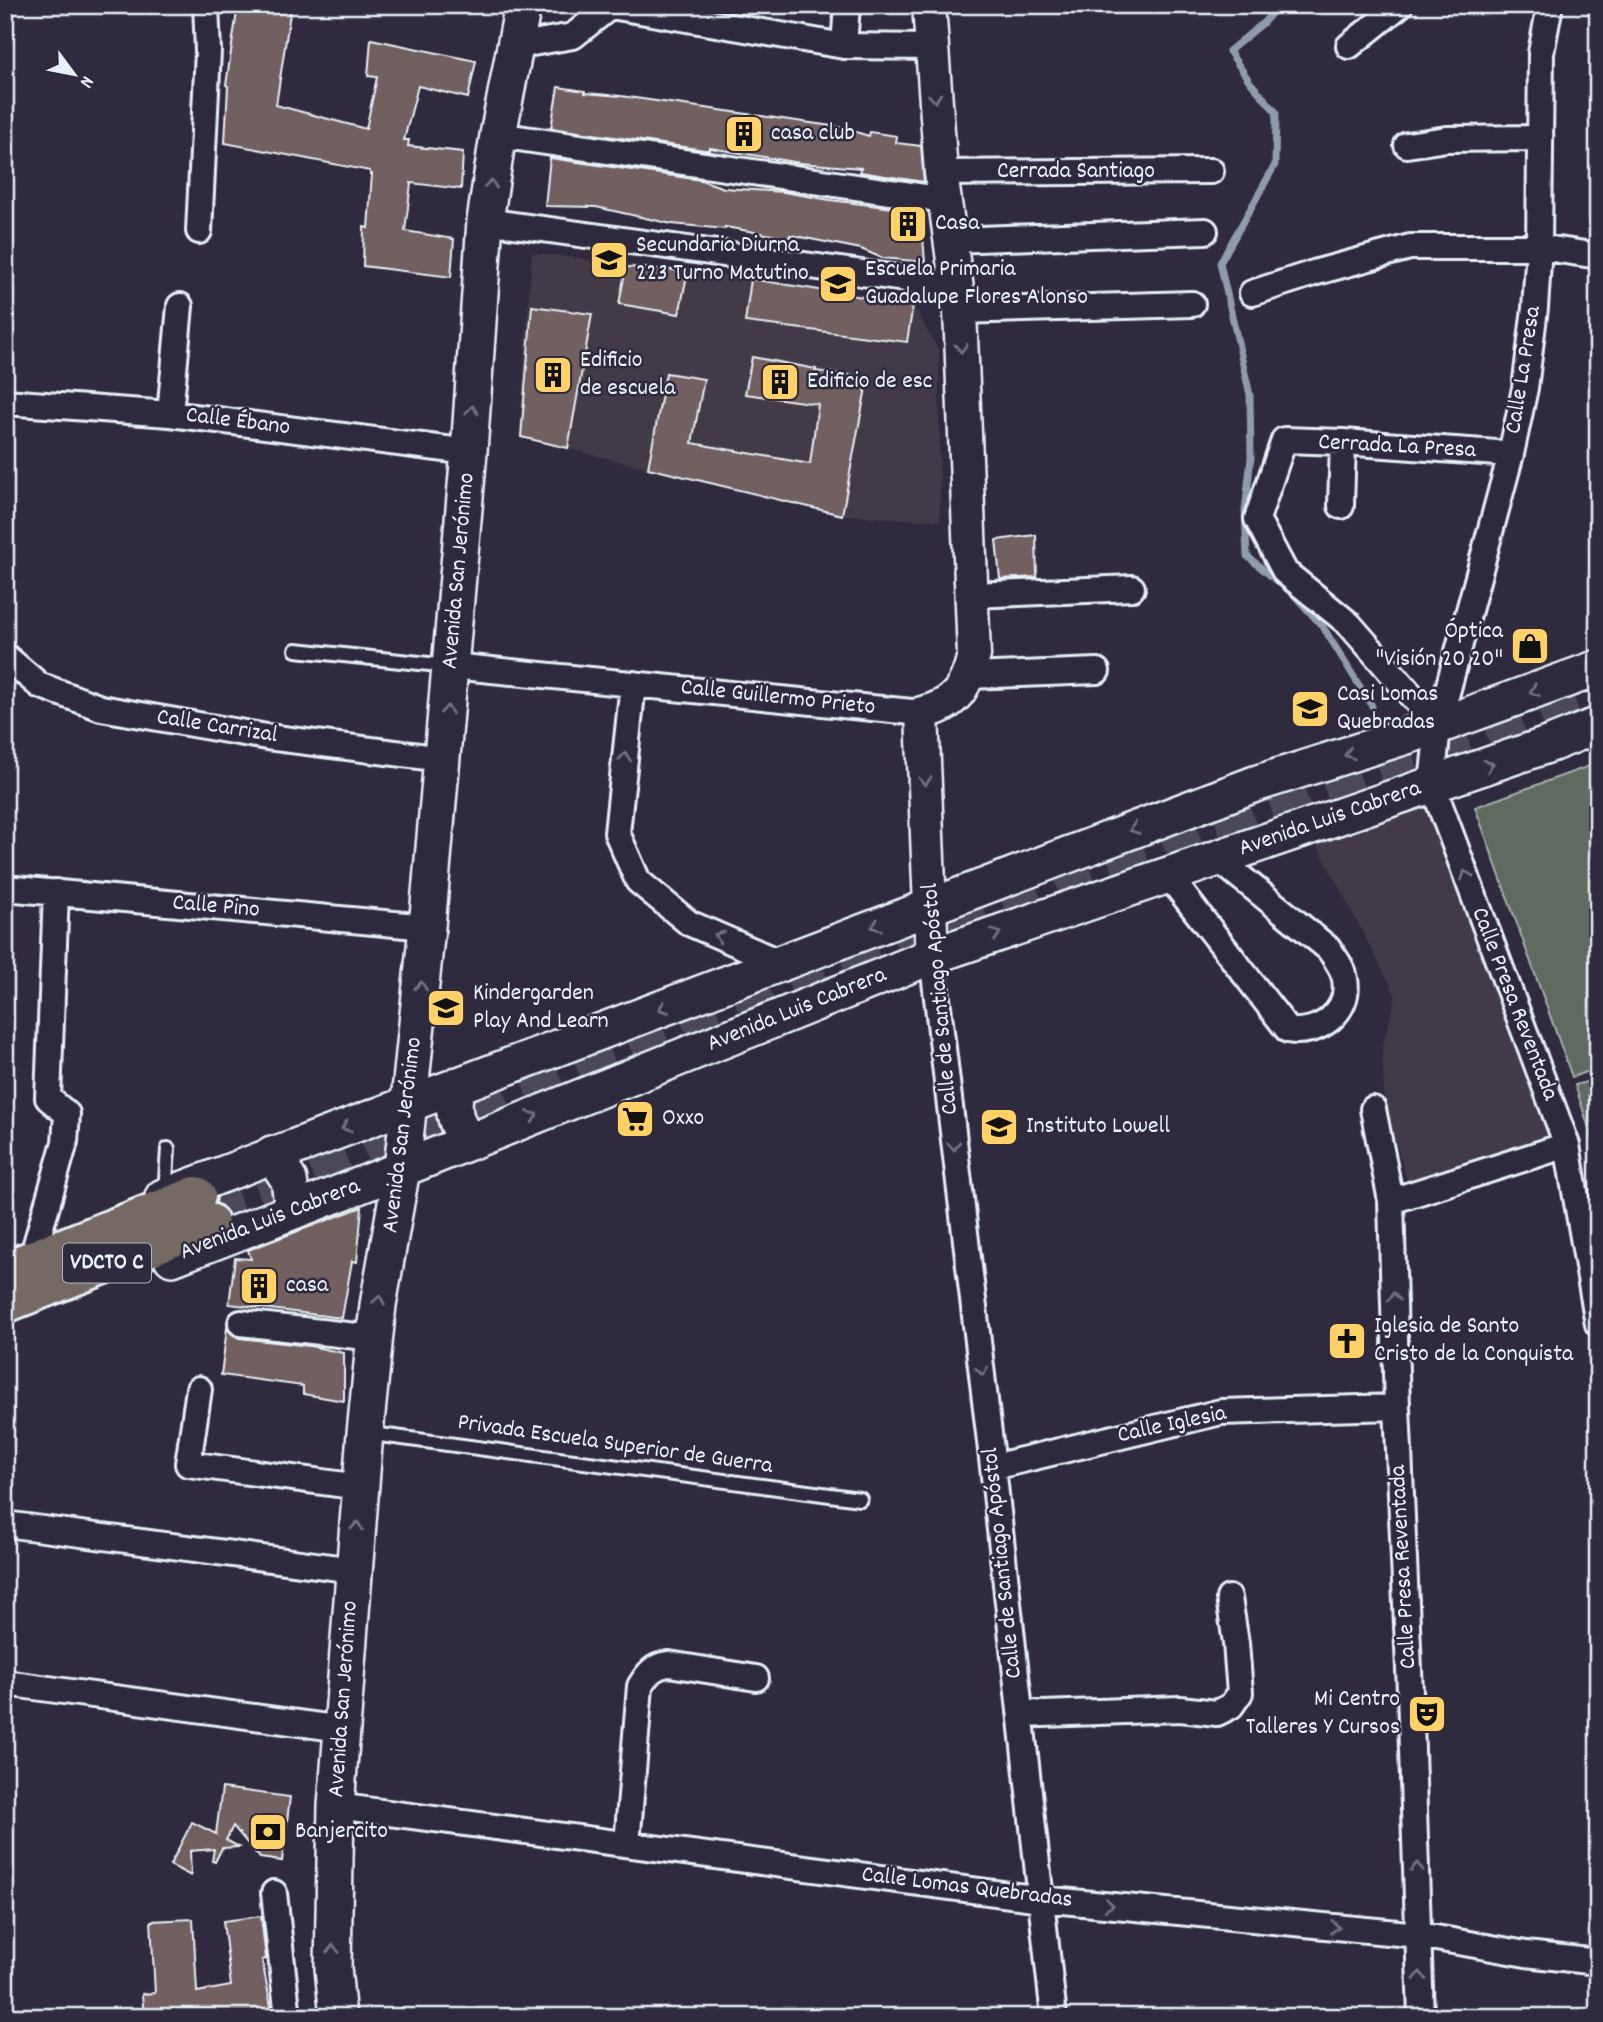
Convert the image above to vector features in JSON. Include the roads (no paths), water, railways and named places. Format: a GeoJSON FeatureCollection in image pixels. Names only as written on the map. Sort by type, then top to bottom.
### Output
{"type":"FeatureCollection","features":[{"type":"Feature","properties":{"kind":"highway","name":"VDCTO C"},"geometry":{"type":"LineString","coordinates":[[5,1271],[190,1205]]}},
{"type":"Feature","properties":{"kind":"highway","name":"VDCTO C"},"geometry":{"type":"LineString","coordinates":[[5,1303],[190,1205]]}},
{"type":"Feature","properties":{"kind":"main road","name":"Avenida San Jerónimo"},"geometry":{"type":"LineString","coordinates":[[338,2017],[333,1968],[336,1806],[360,1487],[378,1305],[402,1169],[410,1102],[452,666],[470,452],[485,221],[523,5]]}},
{"type":"Feature","properties":{"kind":"main road","name":"Avenida Luis Cabrera"},"geometry":{"type":"LineString","coordinates":[[21,1250],[190,1205],[272,1154],[1255,784],[1438,726],[1598,668]]}},
{"type":"Feature","properties":{"kind":"main road","name":"Avenida Luis Cabrera"},"geometry":{"type":"LineString","coordinates":[[5,1322],[402,1169],[932,956],[1598,726]]}},
{"type":"Feature","properties":{"kind":"main road"},"geometry":{"type":"LineString","coordinates":[[457,1085],[453,1106],[455,1116],[458,1126],[470,1141]]}},
{"type":"Feature","properties":{"kind":"main road"},"geometry":{"type":"LineString","coordinates":[[272,1154],[289,1180],[293,1210]]}},
{"type":"Feature","properties":{"kind":"street"},"geometry":{"type":"LineString","coordinates":[[199,230],[208,51],[206,5]]}},
{"type":"Feature","properties":{"kind":"street"},"geometry":{"type":"LineString","coordinates":[[844,46],[847,5]]}},
{"type":"Feature","properties":{"kind":"street"},"geometry":{"type":"LineString","coordinates":[[922,713],[941,708],[958,695],[969,676],[974,655],[958,298],[943,186],[929,5]]}},
{"type":"Feature","properties":{"kind":"street"},"geometry":{"type":"LineString","coordinates":[[1349,46],[1400,5]]}},
{"type":"Feature","properties":{"kind":"street","name":"Calle La Presa"},"geometry":{"type":"LineString","coordinates":[[1438,726],[1511,454],[1525,388],[1539,247],[1541,53],[1550,5]]}},
{"type":"Feature","properties":{"kind":"street"},"geometry":{"type":"LineString","coordinates":[[515,46],[573,36],[611,6],[844,46],[931,47]]}},
{"type":"Feature","properties":{"kind":"street","name":"Cerrada Santiago"},"geometry":{"type":"LineString","coordinates":[[498,135],[943,186],[1211,171]]}},
{"type":"Feature","properties":{"kind":"street"},"geometry":{"type":"LineString","coordinates":[[1407,145],[1447,139],[1540,138]]}},
{"type":"Feature","properties":{"kind":"street"},"geometry":{"type":"LineString","coordinates":[[485,221],[958,298],[1192,304]]}},
{"type":"Feature","properties":{"kind":"street"},"geometry":{"type":"LineString","coordinates":[[951,240],[1205,231]]}},
{"type":"Feature","properties":{"kind":"street"},"geometry":{"type":"LineString","coordinates":[[1252,293],[1410,247],[1539,247],[1598,256]]}},
{"type":"Feature","properties":{"kind":"street"},"geometry":{"type":"LineString","coordinates":[[170,414],[180,306]]}},
{"type":"Feature","properties":{"kind":"street","name":"Calle Ébano"},"geometry":{"type":"LineString","coordinates":[[5,402],[170,414],[470,452]]}},
{"type":"Feature","properties":{"kind":"street","name":"Cerrada La Presa"},"geometry":{"type":"LineString","coordinates":[[1438,726],[1349,624],[1285,572],[1257,519],[1284,440],[1511,454]]}},
{"type":"Feature","properties":{"kind":"street"},"geometry":{"type":"LineString","coordinates":[[1341,506],[1343,442]]}},
{"type":"Feature","properties":{"kind":"street"},"geometry":{"type":"LineString","coordinates":[[972,595],[1132,588]]}},
{"type":"Feature","properties":{"kind":"street","name":"Calle Carrizal"},"geometry":{"type":"LineString","coordinates":[[5,656],[39,685],[101,708],[267,737],[443,759]]}},
{"type":"Feature","properties":{"kind":"street","name":"Calle Guillermo Prieto"},"geometry":{"type":"LineString","coordinates":[[452,666],[922,713]]}},
{"type":"Feature","properties":{"kind":"street"},"geometry":{"type":"LineString","coordinates":[[969,676],[1097,671]]}},
{"type":"Feature","properties":{"kind":"street"},"geometry":{"type":"LineString","coordinates":[[633,684],[617,833],[638,881],[689,923],[781,963]]}},
{"type":"Feature","properties":{"kind":"street","name":"Calle de Santiago Apóstol"},"geometry":{"type":"LineString","coordinates":[[922,713],[932,956],[993,1467],[1054,2017]]}},
{"type":"Feature","properties":{"kind":"street","name":"Calle Presa Reventada"},"geometry":{"type":"LineString","coordinates":[[1438,726],[1432,784],[1567,1145],[1598,1324]]}},
{"type":"Feature","properties":{"kind":"street"},"geometry":{"type":"LineString","coordinates":[[1168,875],[1288,1030],[1300,1032],[1318,1028],[1332,1018],[1343,998],[1345,979],[1338,962],[1329,949],[1217,858]]}},
{"type":"Feature","properties":{"kind":"street","name":"Calle Pino"},"geometry":{"type":"LineString","coordinates":[[5,888],[427,927]]}},
{"type":"Feature","properties":{"kind":"street"},"geometry":{"type":"LineString","coordinates":[[21,1250],[65,1143],[66,1114],[48,1098],[56,892]]}},
{"type":"Feature","properties":{"kind":"street","name":"Calle Presa Reventada"},"geometry":{"type":"LineString","coordinates":[[1373,1109],[1391,1201],[1421,2017]]}},
{"type":"Feature","properties":{"kind":"street"},"geometry":{"type":"LineString","coordinates":[[1391,1201],[1567,1145]]}},
{"type":"Feature","properties":{"kind":"street"},"geometry":{"type":"LineString","coordinates":[[241,1323],[374,1338]]}},
{"type":"Feature","properties":{"kind":"street"},"geometry":{"type":"LineString","coordinates":[[199,1388],[188,1464],[360,1487]]}},
{"type":"Feature","properties":{"kind":"street","name":"Calle Iglesia"},"geometry":{"type":"LineString","coordinates":[[993,1467],[1221,1412],[1397,1407]]}},
{"type":"Feature","properties":{"kind":"street"},"geometry":{"type":"LineString","coordinates":[[5,1524],[354,1570]]}},
{"type":"Feature","properties":{"kind":"street"},"geometry":{"type":"LineString","coordinates":[[1020,1712],[1043,1714],[1180,1709],[1217,1713],[1231,1706],[1240,1693],[1229,1598]]}},
{"type":"Feature","properties":{"kind":"street"},"geometry":{"type":"LineString","coordinates":[[627,1844],[640,1686],[647,1674],[657,1665],[668,1664],[756,1678]]}},
{"type":"Feature","properties":{"kind":"street"},"geometry":{"type":"LineString","coordinates":[[5,1683],[342,1729]]}},
{"type":"Feature","properties":{"kind":"street","name":"Calle Lomas Quebradas"},"geometry":{"type":"LineString","coordinates":[[336,1806],[1041,1899],[1419,1935],[1526,1954],[1598,1962]]}},
{"type":"Feature","properties":{"kind":"street"},"geometry":{"type":"LineString","coordinates":[[274,1893],[288,2017]]}},
{"type":"Feature","properties":{"kind":"lane"},"geometry":{"type":"LineString","coordinates":[[296,650],[452,666]]}},
{"type":"Feature","properties":{"kind":"lane"},"geometry":{"type":"LineString","coordinates":[[168,1149],[190,1205]]}},
{"type":"Feature","properties":{"kind":"lane","name":"Privada Escuela Superior de Guerra"},"geometry":{"type":"LineString","coordinates":[[365,1433],[860,1499]]}},
{"type":"Feature","properties":{"kind":"waterway"},"geometry":{"type":"LineString","coordinates":[[1279,5],[1263,23],[1229,51],[1250,82],[1276,112],[1275,165],[1220,263],[1250,395],[1251,458],[1245,511],[1247,556],[1294,595],[1323,627],[1372,706]]}},
{"type":"Feature","properties":{"kind":"tunnel"},"geometry":{"type":"LineString","coordinates":[[209,1223],[1168,842],[1598,697]]}},
{"type":"Feature","properties":{"kind":"place","name":"casa club"},"geometry":{"type":"Point","coordinates":[744,134]}},
{"type":"Feature","properties":{"kind":"place","name":"Casa"},"geometry":{"type":"Point","coordinates":[908,224]}},
{"type":"Feature","properties":{"kind":"place","name":"Secundaria Diurna 223 Turno Matutino"},"geometry":{"type":"Point","coordinates":[609,260]}},
{"type":"Feature","properties":{"kind":"place","name":"Escuela Primaria Guadalupe Flores Alonso"},"geometry":{"type":"Point","coordinates":[838,284]}},
{"type":"Feature","properties":{"kind":"place","name":"Edificio de escuela"},"geometry":{"type":"Point","coordinates":[553,375]}},
{"type":"Feature","properties":{"kind":"place","name":"Edificio de esc"},"geometry":{"type":"Point","coordinates":[780,382]}},
{"type":"Feature","properties":{"kind":"place","name":"Óptica \"Visión 20 20\""},"geometry":{"type":"Point","coordinates":[1530,646]}},
{"type":"Feature","properties":{"kind":"place","name":"Casi Lomas Quebradas"},"geometry":{"type":"Point","coordinates":[1310,709]}},
{"type":"Feature","properties":{"kind":"place","name":"Kindergarden Play And Learn"},"geometry":{"type":"Point","coordinates":[446,1008]}},
{"type":"Feature","properties":{"kind":"place","name":"Oxxo"},"geometry":{"type":"Point","coordinates":[635,1119]}},
{"type":"Feature","properties":{"kind":"place","name":"Instituto Lowell"},"geometry":{"type":"Point","coordinates":[999,1127]}},
{"type":"Feature","properties":{"kind":"place","name":"casa"},"geometry":{"type":"Point","coordinates":[259,1286]}},
{"type":"Feature","properties":{"kind":"place","name":"Iglesia de Santo Cristo de la Conquista"},"geometry":{"type":"Point","coordinates":[1347,1341]}},
{"type":"Feature","properties":{"kind":"place","name":"Mi Centro Talleres Y Cursos"},"geometry":{"type":"Point","coordinates":[1427,1714]}},
{"type":"Feature","properties":{"kind":"place","name":"Banjercito"},"geometry":{"type":"Point","coordinates":[268,1832]}}]}
